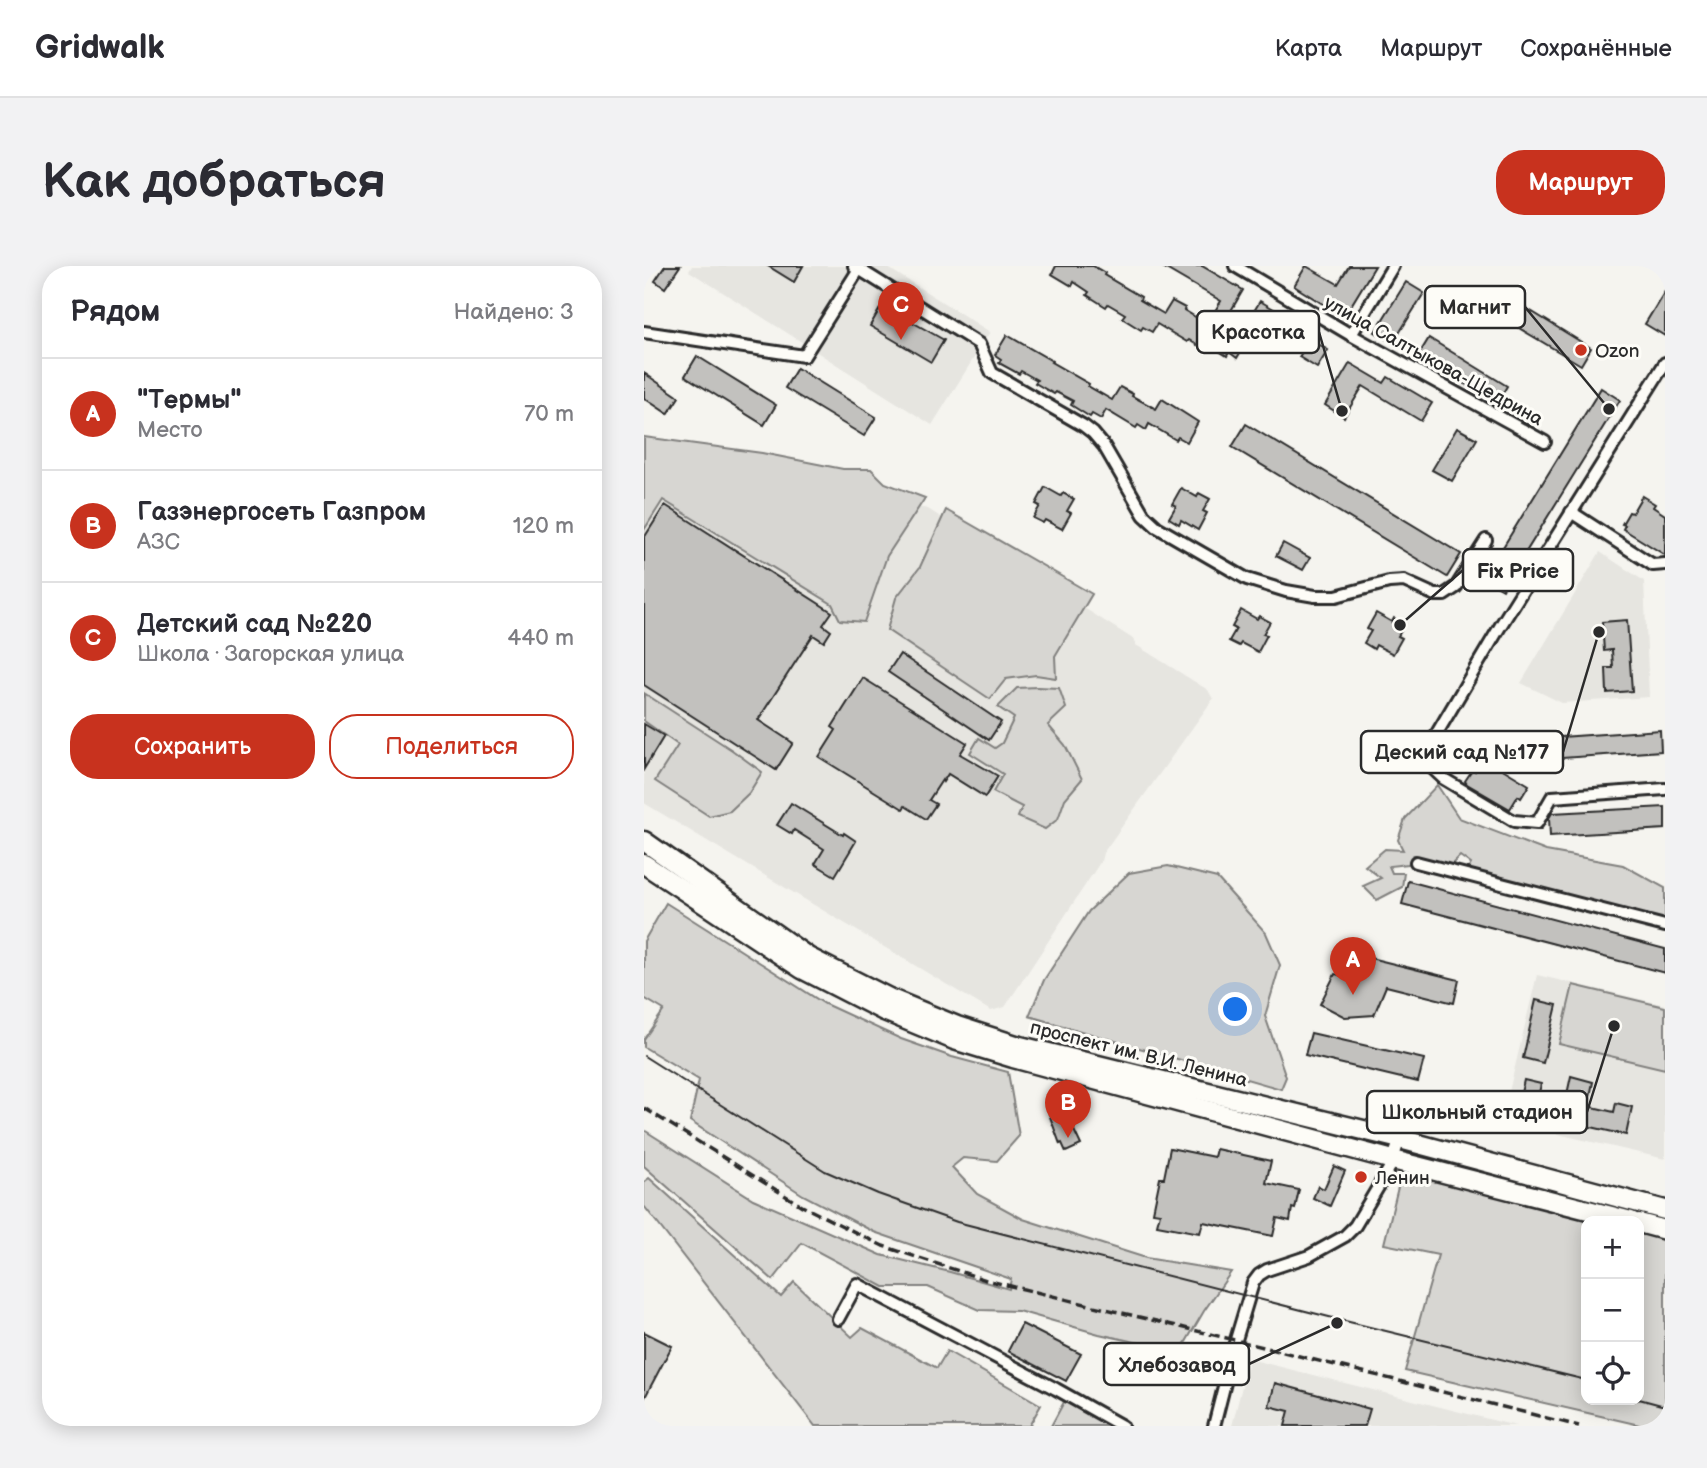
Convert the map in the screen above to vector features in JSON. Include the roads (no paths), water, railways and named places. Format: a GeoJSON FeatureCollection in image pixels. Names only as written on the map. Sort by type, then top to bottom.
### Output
{"type":"FeatureCollection","features":[{"type":"Feature","properties":{"kind":"main road","name":"проспект им. В.И. Ленина"},"geometry":{"type":"LineString","coordinates":[[644,841],[808,957],[889,998],[957,1026],[1016,1045],[1400,1139],[1665,1210]]}},
{"type":"Feature","properties":{"kind":"main road","name":"проспект им. В.И. Ленина"},"geometry":{"type":"LineString","coordinates":[[644,864],[802,969],[884,1011],[954,1040],[1393,1160],[1611,1216]]}},
{"type":"Feature","properties":{"kind":"main road"},"geometry":{"type":"LineString","coordinates":[[1644,1224],[1665,1230]]}},
{"type":"Feature","properties":{"kind":"street","name":"улица Салтыкова-Щедрина"},"geometry":{"type":"LineString","coordinates":[[1235,266],[1351,335],[1545,442]]}},
{"type":"Feature","properties":{"kind":"street"},"geometry":{"type":"LineString","coordinates":[[1351,335],[1393,266]]}},
{"type":"Feature","properties":{"kind":"street"},"geometry":{"type":"LineString","coordinates":[[644,332],[804,356],[857,268],[979,344],[992,373],[1093,433],[1104,446],[1144,515],[1157,527],[1247,579],[1314,596],[1336,596],[1389,582],[1405,581],[1435,595],[1444,594],[1456,587],[1486,540]]}},
{"type":"Feature","properties":{"kind":"street"},"geometry":{"type":"LineString","coordinates":[[1665,363],[1501,625],[1427,750],[1427,763],[1444,779],[1514,821],[1537,822],[1552,797],[1665,789]]}},
{"type":"Feature","properties":{"kind":"street"},"geometry":{"type":"LineString","coordinates":[[1571,512],[1653,565],[1665,564]]}},
{"type":"Feature","properties":{"kind":"street"},"geometry":{"type":"LineString","coordinates":[[1416,862],[1665,926]]}},
{"type":"Feature","properties":{"kind":"street"},"geometry":{"type":"LineString","coordinates":[[1214,1426],[1253,1283],[1267,1270],[1308,1256],[1345,1236],[1354,1226],[1393,1160],[1400,1139]]}},
{"type":"Feature","properties":{"kind":"street"},"geometry":{"type":"LineString","coordinates":[[838,1320],[857,1284],[1122,1426]]}},
{"type":"Feature","properties":{"kind":"tram line"},"geometry":{"type":"LineString","coordinates":[[644,1056],[825,1171],[878,1194],[957,1222],[1581,1379]]}},
{"type":"Feature","properties":{"kind":"tram line"},"geometry":{"type":"LineString","coordinates":[[1644,1400],[1665,1406]]}},
{"type":"Feature","properties":{"kind":"railway"},"geometry":{"type":"LineString","coordinates":[[644,1108],[802,1206],[883,1246],[986,1280],[1579,1426]]}},
{"type":"Feature","properties":{"kind":"place","name":"Детский сад №220"},"geometry":{"type":"Point","coordinates":[901,340]}},
{"type":"Feature","properties":{"kind":"place","name":"Ozon"},"geometry":{"type":"Point","coordinates":[1581,350]}},
{"type":"Feature","properties":{"kind":"place","name":"Магнит"},"geometry":{"type":"Point","coordinates":[1609,409]}},
{"type":"Feature","properties":{"kind":"place","name":"Красотка"},"geometry":{"type":"Point","coordinates":[1342,411]}},
{"type":"Feature","properties":{"kind":"place","name":"Fix Price"},"geometry":{"type":"Point","coordinates":[1400,625]}},
{"type":"Feature","properties":{"kind":"place","name":"Деский сад №177"},"geometry":{"type":"Point","coordinates":[1599,632]}},
{"type":"Feature","properties":{"kind":"place","name":"\"Термы\""},"geometry":{"type":"Point","coordinates":[1353,995]}},
{"type":"Feature","properties":{"kind":"place","name":"Школьный стадион"},"geometry":{"type":"Point","coordinates":[1614,1026]}},
{"type":"Feature","properties":{"kind":"place","name":"Газэнергосеть Газпром"},"geometry":{"type":"Point","coordinates":[1068,1138]}},
{"type":"Feature","properties":{"kind":"place","name":"Ленин"},"geometry":{"type":"Point","coordinates":[1361,1177]}},
{"type":"Feature","properties":{"kind":"place","name":"Хлебозавод"},"geometry":{"type":"Point","coordinates":[1337,1323]}}]}
